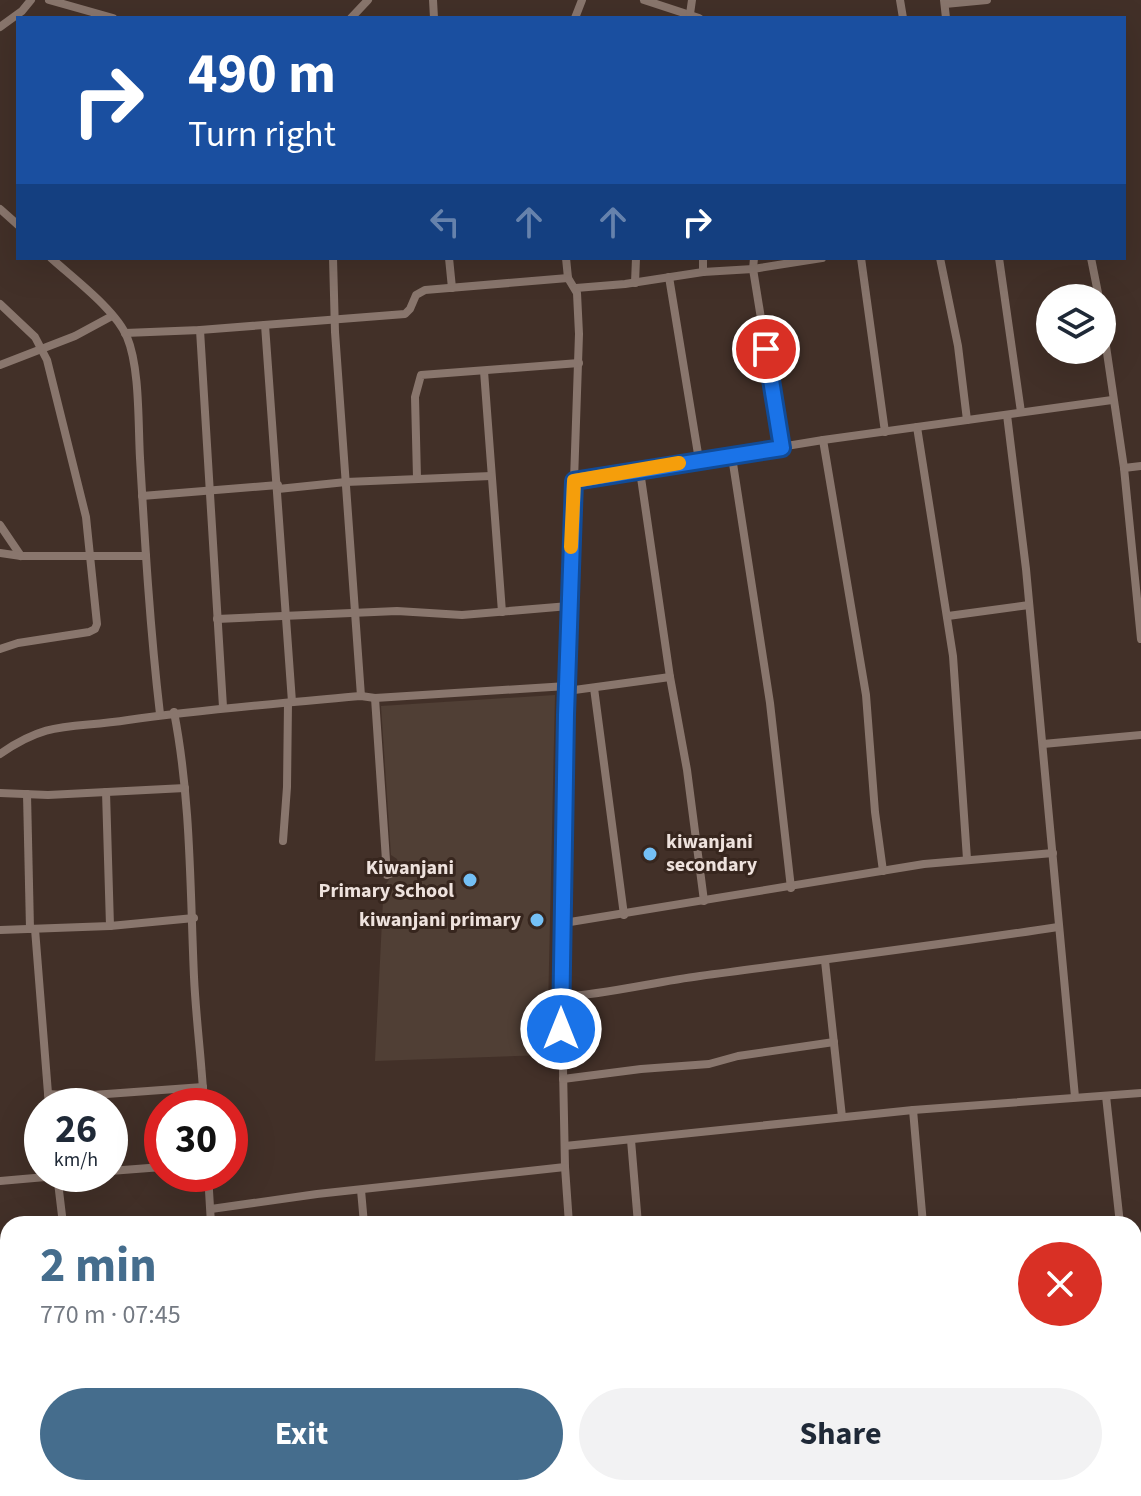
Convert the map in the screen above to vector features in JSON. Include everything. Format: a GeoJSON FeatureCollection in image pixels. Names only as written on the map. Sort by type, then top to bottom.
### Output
{"type":"FeatureCollection","features":[{"type":"Feature","properties":{"kind":"street"},"geometry":{"type":"LineString","coordinates":[[0,27],[31,0]]}},
{"type":"Feature","properties":{"kind":"street"},"geometry":{"type":"LineString","coordinates":[[49,0],[106,16]]}},
{"type":"Feature","properties":{"kind":"street"},"geometry":{"type":"LineString","coordinates":[[353,16],[368,0]]}},
{"type":"Feature","properties":{"kind":"street"},"geometry":{"type":"LineString","coordinates":[[644,0],[695,16],[692,0]]}},
{"type":"Feature","properties":{"kind":"street"},"geometry":{"type":"LineString","coordinates":[[944,2],[987,0]]}},
{"type":"Feature","properties":{"kind":"street"},"geometry":{"type":"LineString","coordinates":[[0,209],[16,223]]}},
{"type":"Feature","properties":{"kind":"street"},"geometry":{"type":"LineString","coordinates":[[53,260],[112,316],[125,333],[130,347],[135,381],[153,658],[160,714]]}},
{"type":"Feature","properties":{"kind":"street"},"geometry":{"type":"LineString","coordinates":[[333,260],[334,319],[361,696]]}},
{"type":"Feature","properties":{"kind":"street"},"geometry":{"type":"LineString","coordinates":[[449,260],[452,288]]}},
{"type":"Feature","properties":{"kind":"street"},"geometry":{"type":"LineString","coordinates":[[566,260],[568,278],[576,288],[578,303],[579,363],[569,606],[561,997],[568,1216]]}},
{"type":"Feature","properties":{"kind":"street"},"geometry":{"type":"LineString","coordinates":[[635,283],[636,260]]}},
{"type":"Feature","properties":{"kind":"street"},"geometry":{"type":"LineString","coordinates":[[703,260],[703,272]]}},
{"type":"Feature","properties":{"kind":"street"},"geometry":{"type":"LineString","coordinates":[[754,260],[782,448]]}},
{"type":"Feature","properties":{"kind":"street"},"geometry":{"type":"LineString","coordinates":[[861,260],[885,432]]}},
{"type":"Feature","properties":{"kind":"street"},"geometry":{"type":"LineString","coordinates":[[940,260],[958,346],[967,420]]}},
{"type":"Feature","properties":{"kind":"street"},"geometry":{"type":"LineString","coordinates":[[999,260],[1021,412]]}},
{"type":"Feature","properties":{"kind":"street"},"geometry":{"type":"LineString","coordinates":[[1091,260],[1096,284]]}},
{"type":"Feature","properties":{"kind":"street"},"geometry":{"type":"LineString","coordinates":[[576,288],[753,269],[788,261]]}},
{"type":"Feature","properties":{"kind":"street"},"geometry":{"type":"LineString","coordinates":[[669,277],[699,460]]}},
{"type":"Feature","properties":{"kind":"street"},"geometry":{"type":"LineString","coordinates":[[125,333],[405,314],[418,292],[568,278]]}},
{"type":"Feature","properties":{"kind":"street"},"geometry":{"type":"LineString","coordinates":[[0,304],[35,337],[42,348],[86,517],[97,624],[95,629],[83,634],[18,643],[0,649]]}},
{"type":"Feature","properties":{"kind":"street"},"geometry":{"type":"LineString","coordinates":[[0,365],[75,336],[112,316]]}},
{"type":"Feature","properties":{"kind":"street"},"geometry":{"type":"LineString","coordinates":[[265,325],[290,702],[283,841]]}},
{"type":"Feature","properties":{"kind":"street"},"geometry":{"type":"LineString","coordinates":[[200,330],[223,707]]}},
{"type":"Feature","properties":{"kind":"street"},"geometry":{"type":"LineString","coordinates":[[417,478],[415,404],[421,375],[579,363]]}},
{"type":"Feature","properties":{"kind":"street"},"geometry":{"type":"LineString","coordinates":[[1108,364],[1124,468],[1141,639]]}},
{"type":"Feature","properties":{"kind":"street"},"geometry":{"type":"LineString","coordinates":[[484,371],[502,612]]}},
{"type":"Feature","properties":{"kind":"street"},"geometry":{"type":"LineString","coordinates":[[574,481],[823,440],[1112,400]]}},
{"type":"Feature","properties":{"kind":"street"},"geometry":{"type":"LineString","coordinates":[[1007,415],[1043,744],[1075,1097]]}},
{"type":"Feature","properties":{"kind":"street"},"geometry":{"type":"LineString","coordinates":[[917,427],[948,616],[967,859]]}},
{"type":"Feature","properties":{"kind":"street"},"geometry":{"type":"LineString","coordinates":[[823,440],[866,695],[883,871]]}},
{"type":"Feature","properties":{"kind":"street"},"geometry":{"type":"LineString","coordinates":[[732,457],[772,718],[791,888]]}},
{"type":"Feature","properties":{"kind":"street"},"geometry":{"type":"LineString","coordinates":[[1124,468],[1141,466]]}},
{"type":"Feature","properties":{"kind":"street"},"geometry":{"type":"LineString","coordinates":[[640,471],[687,770],[704,901]]}},
{"type":"Feature","properties":{"kind":"street"},"geometry":{"type":"LineString","coordinates":[[142,496],[491,476]]}},
{"type":"Feature","properties":{"kind":"street"},"geometry":{"type":"LineString","coordinates":[[0,525],[21,556]]}},
{"type":"Feature","properties":{"kind":"street"},"geometry":{"type":"LineString","coordinates":[[0,553],[21,556],[146,556]]}},
{"type":"Feature","properties":{"kind":"street"},"geometry":{"type":"LineString","coordinates":[[948,616],[1029,605]]}},
{"type":"Feature","properties":{"kind":"street"},"geometry":{"type":"LineString","coordinates":[[217,619],[397,611],[462,615],[569,606]]}},
{"type":"Feature","properties":{"kind":"street"},"geometry":{"type":"LineString","coordinates":[[0,754],[46,729],[174,712],[361,696],[375,698],[594,688],[670,677]]}},
{"type":"Feature","properties":{"kind":"street"},"geometry":{"type":"LineString","coordinates":[[594,688],[624,915]]}},
{"type":"Feature","properties":{"kind":"street"},"geometry":{"type":"LineString","coordinates":[[375,698],[387,875],[395,872]]}},
{"type":"Feature","properties":{"kind":"street"},"geometry":{"type":"LineString","coordinates":[[128,1092],[203,1087],[185,788],[174,712]]}},
{"type":"Feature","properties":{"kind":"street"},"geometry":{"type":"LineString","coordinates":[[1043,744],[1141,735]]}},
{"type":"Feature","properties":{"kind":"street"},"geometry":{"type":"LineString","coordinates":[[0,793],[185,788]]}},
{"type":"Feature","properties":{"kind":"street"},"geometry":{"type":"LineString","coordinates":[[106,792],[110,926]]}},
{"type":"Feature","properties":{"kind":"street"},"geometry":{"type":"LineString","coordinates":[[27,794],[32,929],[47,1088]]}},
{"type":"Feature","properties":{"kind":"street"},"geometry":{"type":"LineString","coordinates":[[564,923],[883,871],[967,859],[1053,853]]}},
{"type":"Feature","properties":{"kind":"street"},"geometry":{"type":"LineString","coordinates":[[0,930],[110,926],[194,918]]}},
{"type":"Feature","properties":{"kind":"street"},"geometry":{"type":"LineString","coordinates":[[561,997],[1058,927]]}},
{"type":"Feature","properties":{"kind":"street"},"geometry":{"type":"LineString","coordinates":[[825,961],[842,1117]]}},
{"type":"Feature","properties":{"kind":"street"},"geometry":{"type":"LineString","coordinates":[[563,1079],[709,1064],[738,1056],[834,1042]]}},
{"type":"Feature","properties":{"kind":"street"},"geometry":{"type":"LineString","coordinates":[[565,1146],[913,1110],[1141,1093]]}},
{"type":"Feature","properties":{"kind":"street"},"geometry":{"type":"LineString","coordinates":[[1106,1096],[1119,1216]]}},
{"type":"Feature","properties":{"kind":"street"},"geometry":{"type":"LineString","coordinates":[[913,1110],[922,1216]]}},
{"type":"Feature","properties":{"kind":"street"},"geometry":{"type":"LineString","coordinates":[[631,1140],[637,1216]]}},
{"type":"Feature","properties":{"kind":"street"},"geometry":{"type":"LineString","coordinates":[[211,1209],[565,1167]]}},
{"type":"Feature","properties":{"kind":"street"},"geometry":{"type":"LineString","coordinates":[[0,1181],[24,1179]]}},
{"type":"Feature","properties":{"kind":"street"},"geometry":{"type":"LineString","coordinates":[[361,1190],[363,1216]]}},
{"type":"Feature","properties":{"kind":"street"},"geometry":{"type":"LineString","coordinates":[[60,1192],[62,1216]]}},
{"type":"Feature","properties":{"kind":"street"},"geometry":{"type":"LineString","coordinates":[[210,1192],[211,1216]]}},
{"type":"Feature","properties":{"kind":"shaded area","name":"Kiwanjani Primary School"},"geometry":{"type":"Polygon","coordinates":[[[555,695],[547,1055],[375,1061],[383,901],[385,885],[399,866],[397,859],[391,855],[381,706],[555,695]]]}},
{"type":"Feature","properties":{"kind":"slow traffic"},"geometry":{"type":"LineString","coordinates":[[571,547],[574,481],[679,463]]}},
{"type":"Feature","properties":{"kind":"place","name":"kiwanjani secondary"},"geometry":{"type":"Point","coordinates":[650,854]}},
{"type":"Feature","properties":{"kind":"place","name":"Kiwanjani Primary School"},"geometry":{"type":"Point","coordinates":[470,880]}},
{"type":"Feature","properties":{"kind":"place","name":"kiwanjani primary"},"geometry":{"type":"Point","coordinates":[537,920]}},
{"type":"Feature","properties":{"kind":"route"},"geometry":{"type":"LineString","coordinates":[[561,1029],[566,715],[574,481],[782,448],[766,349]]}}]}
